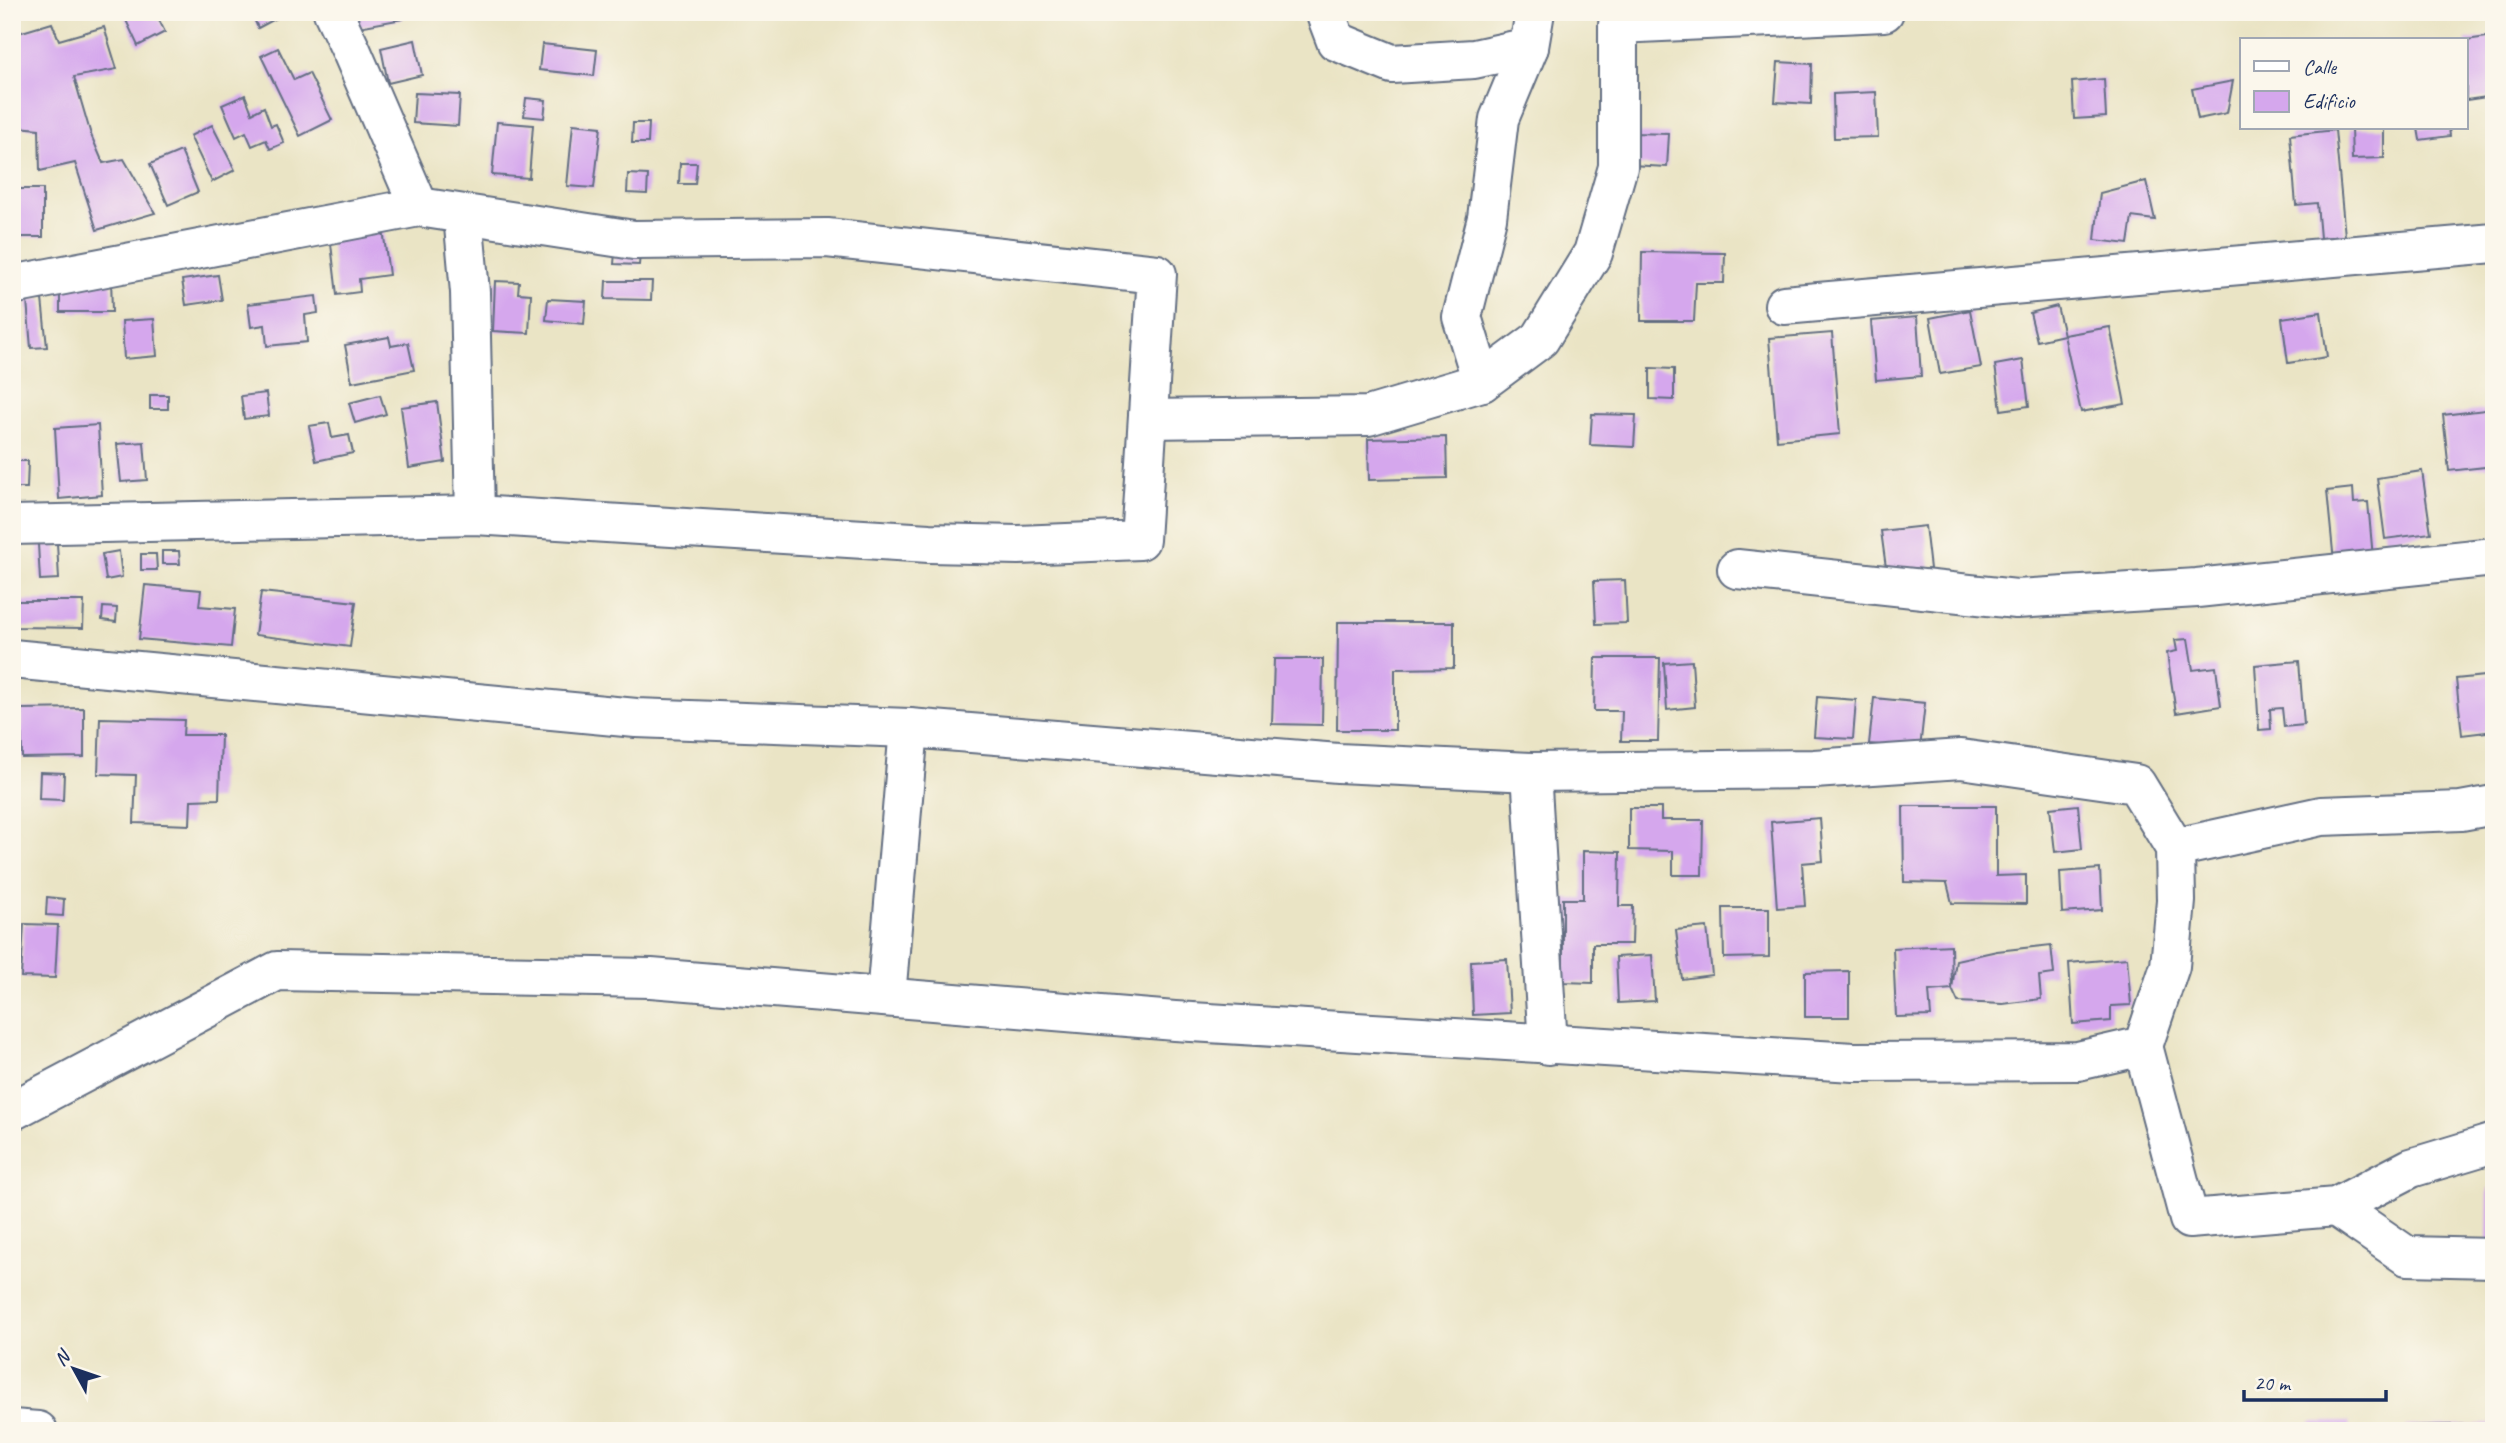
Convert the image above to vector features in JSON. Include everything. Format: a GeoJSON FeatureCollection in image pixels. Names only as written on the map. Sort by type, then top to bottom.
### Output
{"type":"FeatureCollection","features":[{"type":"Feature","properties":{"kind":"street"},"geometry":{"type":"LineString","coordinates":[[332,12],[419,207]]}},
{"type":"Feature","properties":{"kind":"street"},"geometry":{"type":"LineString","coordinates":[[1325,12],[1336,41],[1392,64],[1474,59],[1532,29]]}},
{"type":"Feature","properties":{"kind":"street"},"geometry":{"type":"LineString","coordinates":[[1148,419],[1368,416],[1482,382],[1540,339],[1594,253],[1618,167],[1618,24],[1648,17],[1884,12]]}},
{"type":"Feature","properties":{"kind":"street"},"geometry":{"type":"LineString","coordinates":[[1482,382],[1462,317],[1487,219],[1499,119],[1532,29]]}},
{"type":"Feature","properties":{"kind":"street"},"geometry":{"type":"LineString","coordinates":[[12,285],[419,207],[634,240],[827,238],[1157,274],[1140,540],[1018,545],[929,543],[475,515],[12,525]]}},
{"type":"Feature","properties":{"kind":"street"},"geometry":{"type":"LineString","coordinates":[[463,215],[470,292],[475,515]]}},
{"type":"Feature","properties":{"kind":"street"},"geometry":{"type":"LineString","coordinates":[[1784,305],[2494,243]]}},
{"type":"Feature","properties":{"kind":"street"},"geometry":{"type":"LineString","coordinates":[[1737,569],[2016,599],[2197,588],[2494,557]]}},
{"type":"Feature","properties":{"kind":"street"},"geometry":{"type":"LineString","coordinates":[[12,659],[636,718],[909,728],[1338,763],[1531,772],[1814,769],[1961,759],[2136,785],[2175,848],[2176,901],[2170,966],[2143,1046],[2189,1219],[2336,1208],[2411,1168],[2494,1143]]}},
{"type":"Feature","properties":{"kind":"street"},"geometry":{"type":"LineString","coordinates":[[886,997],[909,728]]}},
{"type":"Feature","properties":{"kind":"street"},"geometry":{"type":"LineString","coordinates":[[1531,772],[1548,1045]]}},
{"type":"Feature","properties":{"kind":"street"},"geometry":{"type":"LineString","coordinates":[[2175,848],[2321,816],[2460,811],[2494,805]]}},
{"type":"Feature","properties":{"kind":"street"},"geometry":{"type":"LineString","coordinates":[[12,1111],[277,971],[651,978],[1175,1021],[1854,1062],[2078,1061],[2143,1046]]}},
{"type":"Feature","properties":{"kind":"street"},"geometry":{"type":"LineString","coordinates":[[2336,1208],[2407,1256],[2494,1258]]}},
{"type":"Feature","properties":{"kind":"street"},"geometry":{"type":"LineString","coordinates":[[12,1429],[38,1431]]}},
{"type":"Feature","properties":{"kind":"building"},"geometry":{"type":"Polygon","coordinates":[[[131,12],[155,12],[165,32],[138,46],[124,16],[131,12]]]}},
{"type":"Feature","properties":{"kind":"building"},"geometry":{"type":"Polygon","coordinates":[[[251,12],[288,12],[258,28],[251,12]]]}},
{"type":"Feature","properties":{"kind":"building"},"geometry":{"type":"Polygon","coordinates":[[[346,12],[402,12],[403,19],[359,27],[346,12]]]}},
{"type":"Feature","properties":{"kind":"building"},"geometry":{"type":"Polygon","coordinates":[[[52,23],[59,40],[104,27],[117,69],[74,77],[91,135],[103,163],[124,159],[155,213],[97,230],[75,163],[40,171],[39,129],[18,127],[12,102],[12,35],[52,23]]]}},
{"type":"Feature","properties":{"kind":"building"},"geometry":{"type":"Polygon","coordinates":[[[2494,36],[2494,96],[2468,100],[2468,40],[2494,36]]]}},
{"type":"Feature","properties":{"kind":"building"},"geometry":{"type":"Polygon","coordinates":[[[415,40],[422,75],[388,83],[381,48],[415,40]]]}},
{"type":"Feature","properties":{"kind":"building"},"geometry":{"type":"Polygon","coordinates":[[[542,44],[597,50],[594,76],[539,70],[542,44]]]}},
{"type":"Feature","properties":{"kind":"building"},"geometry":{"type":"Polygon","coordinates":[[[278,48],[294,80],[309,73],[332,120],[300,136],[261,56],[278,48]]]}},
{"type":"Feature","properties":{"kind":"building"},"geometry":{"type":"Polygon","coordinates":[[[1778,62],[1812,64],[1811,104],[1775,102],[1778,62]]]}},
{"type":"Feature","properties":{"kind":"building"},"geometry":{"type":"Polygon","coordinates":[[[2104,79],[2106,117],[2074,119],[2072,82],[2104,79]]]}},
{"type":"Feature","properties":{"kind":"building"},"geometry":{"type":"Polygon","coordinates":[[[2233,81],[2227,113],[2198,119],[2192,89],[2233,81]]]}},
{"type":"Feature","properties":{"kind":"building"},"geometry":{"type":"Polygon","coordinates":[[[1876,92],[1878,137],[1834,138],[1833,94],[1876,92]]]}},
{"type":"Feature","properties":{"kind":"building"},"geometry":{"type":"Polygon","coordinates":[[[415,93],[460,95],[458,126],[413,123],[415,93]]]}},
{"type":"Feature","properties":{"kind":"building"},"geometry":{"type":"Polygon","coordinates":[[[245,95],[252,113],[264,107],[271,126],[276,124],[284,143],[270,149],[266,140],[252,146],[246,132],[236,137],[222,105],[245,95]]]}},
{"type":"Feature","properties":{"kind":"building"},"geometry":{"type":"Polygon","coordinates":[[[526,98],[546,100],[544,118],[524,116],[526,98]]]}},
{"type":"Feature","properties":{"kind":"building"},"geometry":{"type":"Polygon","coordinates":[[[497,122],[533,125],[529,178],[492,175],[497,122]]]}},
{"type":"Feature","properties":{"kind":"building"},"geometry":{"type":"Polygon","coordinates":[[[633,123],[649,123],[648,143],[632,143],[633,123]]]}},
{"type":"Feature","properties":{"kind":"building"},"geometry":{"type":"Polygon","coordinates":[[[573,124],[601,127],[594,188],[567,186],[573,124]]]}},
{"type":"Feature","properties":{"kind":"building"},"geometry":{"type":"Polygon","coordinates":[[[212,125],[235,170],[212,182],[190,136],[212,125]]]}},
{"type":"Feature","properties":{"kind":"building"},"geometry":{"type":"Polygon","coordinates":[[[2335,130],[2345,236],[2320,238],[2317,203],[2296,205],[2290,135],[2335,130]]]}},
{"type":"Feature","properties":{"kind":"building"},"geometry":{"type":"Polygon","coordinates":[[[2351,130],[2384,130],[2384,158],[2352,159],[2351,130]]]}},
{"type":"Feature","properties":{"kind":"building"},"geometry":{"type":"Polygon","coordinates":[[[2418,130],[2449,130],[2450,136],[2420,140],[2418,130]]]}},
{"type":"Feature","properties":{"kind":"building"},"geometry":{"type":"Polygon","coordinates":[[[1632,133],[1669,134],[1667,167],[1631,165],[1632,133]]]}},
{"type":"Feature","properties":{"kind":"building"},"geometry":{"type":"Polygon","coordinates":[[[181,151],[198,192],[168,205],[150,164],[181,151]]]}},
{"type":"Feature","properties":{"kind":"building"},"geometry":{"type":"Polygon","coordinates":[[[680,163],[697,163],[695,184],[679,184],[680,163]]]}},
{"type":"Feature","properties":{"kind":"building"},"geometry":{"type":"Polygon","coordinates":[[[628,174],[648,175],[647,194],[627,193],[628,174]]]}},
{"type":"Feature","properties":{"kind":"building"},"geometry":{"type":"Polygon","coordinates":[[[2146,181],[2155,220],[2132,217],[2128,244],[2095,240],[2100,193],[2146,181]]]}},
{"type":"Feature","properties":{"kind":"building"},"geometry":{"type":"Polygon","coordinates":[[[12,189],[43,189],[43,237],[12,237],[12,189]]]}},
{"type":"Feature","properties":{"kind":"building"},"geometry":{"type":"Polygon","coordinates":[[[383,229],[389,275],[359,279],[360,292],[337,295],[330,235],[383,229]]]}},
{"type":"Feature","properties":{"kind":"building"},"geometry":{"type":"Polygon","coordinates":[[[1642,252],[1725,253],[1724,283],[1696,283],[1694,321],[1641,321],[1642,252]]]}},
{"type":"Feature","properties":{"kind":"building"},"geometry":{"type":"Polygon","coordinates":[[[615,253],[640,254],[639,265],[614,264],[615,253]]]}},
{"type":"Feature","properties":{"kind":"building"},"geometry":{"type":"Polygon","coordinates":[[[218,275],[222,300],[186,305],[182,280],[218,275]]]}},
{"type":"Feature","properties":{"kind":"building"},"geometry":{"type":"Polygon","coordinates":[[[60,276],[111,276],[112,312],[60,312],[60,276]]]}},
{"type":"Feature","properties":{"kind":"building"},"geometry":{"type":"Polygon","coordinates":[[[495,281],[519,282],[518,293],[531,294],[529,333],[493,331],[495,281]]]}},
{"type":"Feature","properties":{"kind":"building"},"geometry":{"type":"Polygon","coordinates":[[[606,281],[652,281],[651,300],[605,299],[606,281]]]}},
{"type":"Feature","properties":{"kind":"building"},"geometry":{"type":"Polygon","coordinates":[[[316,296],[318,313],[305,315],[307,342],[267,346],[265,325],[251,327],[248,304],[316,296]]]}},
{"type":"Feature","properties":{"kind":"building"},"geometry":{"type":"Polygon","coordinates":[[[42,299],[47,347],[31,348],[27,300],[42,299]]]}},
{"type":"Feature","properties":{"kind":"building"},"geometry":{"type":"Polygon","coordinates":[[[548,299],[586,301],[584,324],[546,320],[548,299]]]}},
{"type":"Feature","properties":{"kind":"building"},"geometry":{"type":"Polygon","coordinates":[[[2057,306],[2064,335],[2037,341],[2030,313],[2057,306]]]}},
{"type":"Feature","properties":{"kind":"building"},"geometry":{"type":"Polygon","coordinates":[[[1970,310],[1981,367],[1940,374],[1930,318],[1970,310]]]}},
{"type":"Feature","properties":{"kind":"building"},"geometry":{"type":"Polygon","coordinates":[[[2321,312],[2327,357],[2288,363],[2282,318],[2321,312]]]}},
{"type":"Feature","properties":{"kind":"building"},"geometry":{"type":"Polygon","coordinates":[[[1917,317],[1921,376],[1876,380],[1871,321],[1917,317]]]}},
{"type":"Feature","properties":{"kind":"building"},"geometry":{"type":"Polygon","coordinates":[[[154,319],[157,356],[124,359],[122,321],[154,319]]]}},
{"type":"Feature","properties":{"kind":"building"},"geometry":{"type":"Polygon","coordinates":[[[2110,327],[2125,404],[2081,412],[2064,335],[2110,327]]]}},
{"type":"Feature","properties":{"kind":"building"},"geometry":{"type":"Polygon","coordinates":[[[1832,333],[1840,434],[1777,440],[1769,338],[1832,333]]]}},
{"type":"Feature","properties":{"kind":"building"},"geometry":{"type":"Polygon","coordinates":[[[389,337],[391,346],[408,343],[414,370],[352,382],[345,345],[389,337]]]}},
{"type":"Feature","properties":{"kind":"building"},"geometry":{"type":"Polygon","coordinates":[[[2023,360],[2029,406],[2001,410],[1995,365],[2023,360]]]}},
{"type":"Feature","properties":{"kind":"building"},"geometry":{"type":"Polygon","coordinates":[[[1650,368],[1674,369],[1674,400],[1650,399],[1650,368]]]}},
{"type":"Feature","properties":{"kind":"building"},"geometry":{"type":"Polygon","coordinates":[[[266,393],[269,416],[244,419],[241,396],[266,393]]]}},
{"type":"Feature","properties":{"kind":"building"},"geometry":{"type":"Polygon","coordinates":[[[150,395],[168,395],[168,409],[150,409],[150,395]]]}},
{"type":"Feature","properties":{"kind":"building"},"geometry":{"type":"Polygon","coordinates":[[[380,395],[386,414],[355,423],[349,403],[380,395]]]}},
{"type":"Feature","properties":{"kind":"building"},"geometry":{"type":"Polygon","coordinates":[[[437,402],[445,462],[409,468],[401,407],[437,402]]]}},
{"type":"Feature","properties":{"kind":"building"},"geometry":{"type":"Polygon","coordinates":[[[2493,409],[2494,466],[2449,471],[2443,415],[2493,409]]]}},
{"type":"Feature","properties":{"kind":"building"},"geometry":{"type":"Polygon","coordinates":[[[1592,414],[1636,415],[1634,447],[1590,445],[1592,414]]]}},
{"type":"Feature","properties":{"kind":"building"},"geometry":{"type":"Polygon","coordinates":[[[329,423],[332,438],[349,435],[353,453],[316,461],[309,426],[329,423]]]}},
{"type":"Feature","properties":{"kind":"building"},"geometry":{"type":"Polygon","coordinates":[[[98,425],[102,495],[59,499],[55,428],[98,425]]]}},
{"type":"Feature","properties":{"kind":"building"},"geometry":{"type":"Polygon","coordinates":[[[1446,437],[1447,478],[1369,480],[1368,439],[1446,437]]]}},
{"type":"Feature","properties":{"kind":"building"},"geometry":{"type":"Polygon","coordinates":[[[144,442],[147,480],[121,482],[117,444],[144,442]]]}},
{"type":"Feature","properties":{"kind":"building"},"geometry":{"type":"Polygon","coordinates":[[[12,461],[28,461],[27,488],[12,488],[12,461]]]}},
{"type":"Feature","properties":{"kind":"building"},"geometry":{"type":"Polygon","coordinates":[[[2422,471],[2431,533],[2385,539],[2377,478],[2422,471]]]}},
{"type":"Feature","properties":{"kind":"building"},"geometry":{"type":"Polygon","coordinates":[[[2353,488],[2354,503],[2368,502],[2373,558],[2334,562],[2327,491],[2353,488]]]}},
{"type":"Feature","properties":{"kind":"building"},"geometry":{"type":"Polygon","coordinates":[[[1925,526],[1930,569],[1887,575],[1881,531],[1925,526]]]}},
{"type":"Feature","properties":{"kind":"building"},"geometry":{"type":"Polygon","coordinates":[[[57,543],[59,579],[40,580],[38,544],[57,543]]]}},
{"type":"Feature","properties":{"kind":"building"},"geometry":{"type":"Polygon","coordinates":[[[119,551],[122,577],[106,580],[102,554],[119,551]]]}},
{"type":"Feature","properties":{"kind":"building"},"geometry":{"type":"Polygon","coordinates":[[[162,551],[179,551],[180,564],[162,564],[162,551]]]}},
{"type":"Feature","properties":{"kind":"building"},"geometry":{"type":"Polygon","coordinates":[[[141,554],[156,554],[157,570],[141,570],[141,554]]]}},
{"type":"Feature","properties":{"kind":"building"},"geometry":{"type":"Polygon","coordinates":[[[1625,580],[1627,623],[1596,624],[1594,581],[1625,580]]]}},
{"type":"Feature","properties":{"kind":"building"},"geometry":{"type":"Polygon","coordinates":[[[145,585],[201,590],[199,606],[235,609],[231,647],[139,639],[145,585]]]}},
{"type":"Feature","properties":{"kind":"building"},"geometry":{"type":"Polygon","coordinates":[[[261,592],[356,602],[350,647],[255,635],[261,592]]]}},
{"type":"Feature","properties":{"kind":"building"},"geometry":{"type":"Polygon","coordinates":[[[17,601],[84,601],[83,628],[16,627],[17,601]]]}},
{"type":"Feature","properties":{"kind":"building"},"geometry":{"type":"Polygon","coordinates":[[[103,607],[117,608],[116,622],[102,620],[103,607]]]}},
{"type":"Feature","properties":{"kind":"building"},"geometry":{"type":"Polygon","coordinates":[[[1338,622],[1454,622],[1454,668],[1395,669],[1395,730],[1337,730],[1338,622]]]}},
{"type":"Feature","properties":{"kind":"building"},"geometry":{"type":"Polygon","coordinates":[[[2188,639],[2193,670],[2216,667],[2221,706],[2176,713],[2167,653],[2177,651],[2175,640],[2188,639]]]}},
{"type":"Feature","properties":{"kind":"building"},"geometry":{"type":"Polygon","coordinates":[[[1595,658],[1660,658],[1658,741],[1621,741],[1622,711],[1594,711],[1595,658]]]}},
{"type":"Feature","properties":{"kind":"building"},"geometry":{"type":"Polygon","coordinates":[[[1274,659],[1323,659],[1322,725],[1272,724],[1274,659]]]}},
{"type":"Feature","properties":{"kind":"building"},"geometry":{"type":"Polygon","coordinates":[[[1692,661],[1695,707],[1667,710],[1664,663],[1692,661]]]}},
{"type":"Feature","properties":{"kind":"building"},"geometry":{"type":"Polygon","coordinates":[[[2299,661],[2304,725],[2284,727],[2282,708],[2270,709],[2271,729],[2259,730],[2255,665],[2299,661]]]}},
{"type":"Feature","properties":{"kind":"building"},"geometry":{"type":"Polygon","coordinates":[[[2494,675],[2494,731],[2462,735],[2456,679],[2494,675]]]}},
{"type":"Feature","properties":{"kind":"building"},"geometry":{"type":"Polygon","coordinates":[[[1817,697],[1856,700],[1853,739],[1814,737],[1817,697]]]}},
{"type":"Feature","properties":{"kind":"building"},"geometry":{"type":"Polygon","coordinates":[[[1874,698],[1925,703],[1920,749],[1869,744],[1874,698]]]}},
{"type":"Feature","properties":{"kind":"building"},"geometry":{"type":"Polygon","coordinates":[[[84,708],[84,757],[22,758],[21,709],[84,708]]]}},
{"type":"Feature","properties":{"kind":"building"},"geometry":{"type":"Polygon","coordinates":[[[100,718],[184,720],[183,735],[221,735],[219,799],[191,800],[190,825],[134,823],[136,775],[98,774],[100,718]]]}},
{"type":"Feature","properties":{"kind":"building"},"geometry":{"type":"Polygon","coordinates":[[[40,772],[64,773],[63,800],[39,799],[40,772]]]}},
{"type":"Feature","properties":{"kind":"building"},"geometry":{"type":"Polygon","coordinates":[[[2078,805],[2082,849],[2055,852],[2050,808],[2078,805]]]}},
{"type":"Feature","properties":{"kind":"building"},"geometry":{"type":"Polygon","coordinates":[[[1903,806],[1996,806],[1996,876],[2026,875],[2026,904],[1952,903],[1947,883],[1904,882],[1903,806]]]}},
{"type":"Feature","properties":{"kind":"building"},"geometry":{"type":"Polygon","coordinates":[[[1629,808],[1661,808],[1661,820],[1703,820],[1702,875],[1673,875],[1673,851],[1629,850],[1629,808]]]}},
{"type":"Feature","properties":{"kind":"building"},"geometry":{"type":"Polygon","coordinates":[[[1820,818],[1823,861],[1802,863],[1805,906],[1777,908],[1771,822],[1820,818]]]}},
{"type":"Feature","properties":{"kind":"building"},"geometry":{"type":"Polygon","coordinates":[[[1583,851],[1620,852],[1619,906],[1633,906],[1632,944],[1593,944],[1593,983],[1563,982],[1563,899],[1583,899],[1583,851]]]}},
{"type":"Feature","properties":{"kind":"building"},"geometry":{"type":"Polygon","coordinates":[[[2100,869],[2102,910],[2062,913],[2060,872],[2100,869]]]}},
{"type":"Feature","properties":{"kind":"building"},"geometry":{"type":"Polygon","coordinates":[[[47,897],[64,899],[63,916],[46,915],[47,897]]]}},
{"type":"Feature","properties":{"kind":"building"},"geometry":{"type":"Polygon","coordinates":[[[1723,908],[1769,908],[1769,957],[1724,958],[1723,908]]]}},
{"type":"Feature","properties":{"kind":"building"},"geometry":{"type":"Polygon","coordinates":[[[24,924],[58,925],[55,978],[21,977],[24,924]]]}},
{"type":"Feature","properties":{"kind":"building"},"geometry":{"type":"Polygon","coordinates":[[[1707,927],[1712,975],[1682,979],[1676,930],[1707,927]]]}},
{"type":"Feature","properties":{"kind":"building"},"geometry":{"type":"Polygon","coordinates":[[[1951,945],[1952,989],[1929,991],[1931,1016],[1896,1017],[1893,948],[1951,945]]]}},
{"type":"Feature","properties":{"kind":"building"},"geometry":{"type":"Polygon","coordinates":[[[2051,945],[2054,974],[2039,976],[2041,999],[2003,1004],[1958,1002],[1952,989],[1956,960],[1997,951],[2051,945]]]}},
{"type":"Feature","properties":{"kind":"building"},"geometry":{"type":"Polygon","coordinates":[[[1652,955],[1655,1001],[1618,1003],[1616,957],[1652,955]]]}},
{"type":"Feature","properties":{"kind":"building"},"geometry":{"type":"Polygon","coordinates":[[[2127,958],[2131,1005],[2111,1006],[2111,1021],[2073,1024],[2069,963],[2127,958]]]}},
{"type":"Feature","properties":{"kind":"building"},"geometry":{"type":"Polygon","coordinates":[[[1507,959],[1510,1013],[1473,1015],[1471,961],[1507,959]]]}},
{"type":"Feature","properties":{"kind":"building"},"geometry":{"type":"Polygon","coordinates":[[[1849,971],[1849,1017],[1805,1017],[1805,972],[1849,971]]]}},
{"type":"Feature","properties":{"kind":"building"},"geometry":{"type":"Polygon","coordinates":[[[2488,1189],[2494,1189],[2494,1243],[2487,1243],[2488,1189]]]}},
{"type":"Feature","properties":{"kind":"building"},"geometry":{"type":"Polygon","coordinates":[[[2311,1422],[2349,1422],[2350,1431],[2311,1431],[2311,1422]]]}},
{"type":"Feature","properties":{"kind":"building"},"geometry":{"type":"Polygon","coordinates":[[[2494,1424],[2494,1431],[2406,1431],[2406,1426],[2494,1424]]]}}]}
